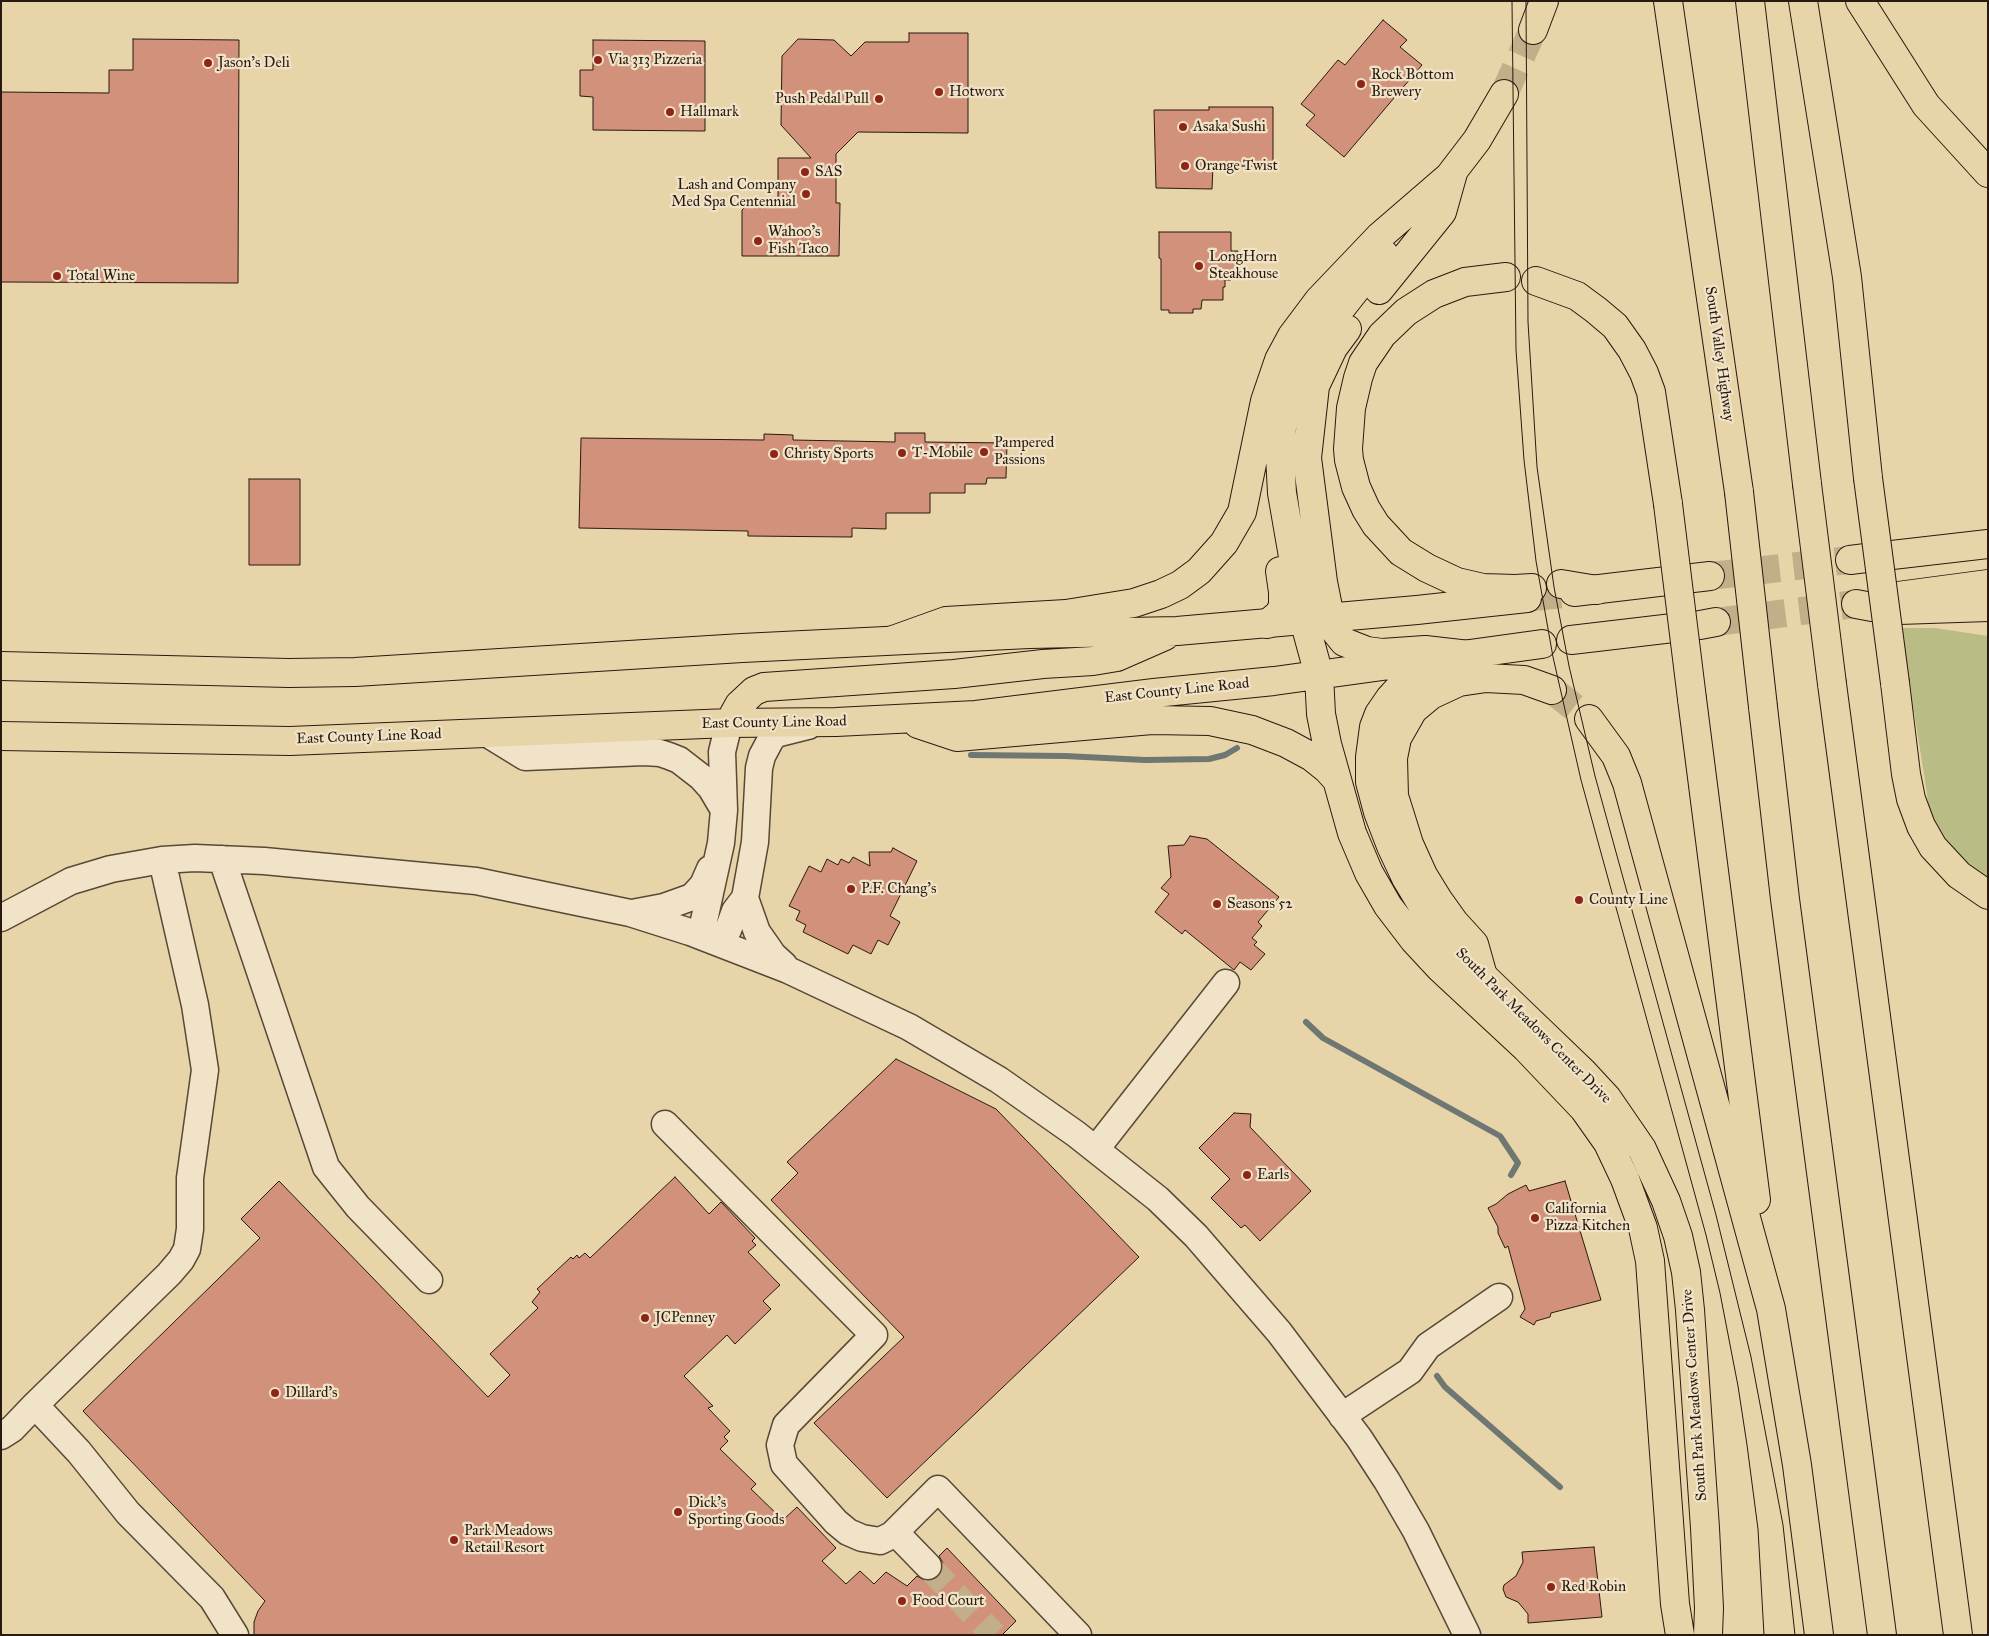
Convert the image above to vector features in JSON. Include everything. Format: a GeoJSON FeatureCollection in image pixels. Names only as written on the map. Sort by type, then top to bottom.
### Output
{"type":"FeatureCollection","features":[{"type":"Feature","properties":{"kind":"main road"},"geometry":{"type":"LineString","coordinates":[[1533,30],[1544,1]]}},
{"type":"Feature","properties":{"kind":"main road","name":"South Valley Highway"},"geometry":{"type":"LineString","coordinates":[[1668,1],[1739,492],[1785,899],[1882,1635]]}},
{"type":"Feature","properties":{"kind":"main road"},"geometry":{"type":"LineString","coordinates":[[1750,1],[1832,684],[1958,1635]]}},
{"type":"Feature","properties":{"kind":"main road"},"geometry":{"type":"LineString","coordinates":[[1803,1],[1847,277],[1868,478],[1896,683],[1906,774],[1911,799],[1921,826],[1933,847],[1959,875],[1988,895]]}},
{"type":"Feature","properties":{"kind":"main road"},"geometry":{"type":"LineString","coordinates":[[1860,1],[1926,105],[1988,174]]}},
{"type":"Feature","properties":{"kind":"main road"},"geometry":{"type":"LineString","coordinates":[[1470,655],[1425,650],[1382,652],[1364,650],[1340,638],[1332,627],[1317,619],[1282,493],[1280,456],[1286,411],[1299,368],[1330,322],[1356,292],[1377,262],[1453,173],[1478,140],[1504,94]]}},
{"type":"Feature","properties":{"kind":"main road"},"geometry":{"type":"LineString","coordinates":[[1317,619],[1307,464],[1309,431],[1316,386],[1333,348],[1344,332],[1442,212],[1453,173]]}},
{"type":"Feature","properties":{"kind":"main road"},"geometry":{"type":"LineString","coordinates":[[893,640],[946,621],[1066,614],[1134,603],[1162,594],[1180,585],[1199,570],[1224,543],[1242,512],[1265,401],[1279,360],[1292,336],[1319,300],[1380,236],[1453,173]]}},
{"type":"Feature","properties":{"kind":"main road"},"geometry":{"type":"LineString","coordinates":[[1267,624],[1279,614],[1284,601],[1265,475],[1268,434],[1273,417],[1283,386],[1314,328],[1345,289],[1377,262]]}},
{"type":"Feature","properties":{"kind":"main road"},"geometry":{"type":"LineString","coordinates":[[1,666],[289,673],[355,672],[893,640],[1029,634],[1177,631],[1317,619],[1532,592],[1515,589],[1483,588],[1457,582],[1427,568],[1401,552],[1376,524],[1366,508],[1356,487],[1348,449],[1350,408],[1358,378],[1363,363],[1382,335],[1394,322],[1420,302],[1450,286],[1465,282],[1506,277]]}},
{"type":"Feature","properties":{"kind":"main road"},"geometry":{"type":"LineString","coordinates":[[1536,280],[1577,296],[1615,326],[1632,350],[1644,372],[1651,392],[1668,504],[1771,1309],[1797,1464],[1819,1635]]}},
{"type":"Feature","properties":{"kind":"main road"},"geometry":{"type":"LineString","coordinates":[[1870,558],[1988,544]]}},
{"type":"Feature","properties":{"kind":"main road"},"geometry":{"type":"LineString","coordinates":[[1562,589],[1597,590],[1667,581]]}},
{"type":"Feature","properties":{"kind":"main road"},"geometry":{"type":"LineString","coordinates":[[1988,584],[1879,604],[1988,607]]}},
{"type":"Feature","properties":{"kind":"main road","name":"South Park Meadows Center Drive"},"geometry":{"type":"LineString","coordinates":[[1317,619],[1321,714],[1352,833],[1369,872],[1388,906],[1414,940],[1440,968],[1526,1048],[1584,1109],[1608,1143],[1625,1179],[1643,1228],[1650,1260],[1675,1604],[1680,1635]]}},
{"type":"Feature","properties":{"kind":"main road"},"geometry":{"type":"LineString","coordinates":[[1571,640],[1673,628]]}},
{"type":"Feature","properties":{"kind":"main road"},"geometry":{"type":"LineString","coordinates":[[729,723],[739,704],[754,690],[764,687],[954,674],[1042,664],[1093,661],[1117,657],[1177,631]]}},
{"type":"Feature","properties":{"kind":"main road","name":"East County Line Road"},"geometry":{"type":"LineString","coordinates":[[1,736],[290,740],[729,723],[836,722],[976,715],[1391,666],[1542,644]]}},
{"type":"Feature","properties":{"kind":"main road","name":"South Park Meadows Center Drive"},"geometry":{"type":"LineString","coordinates":[[1470,655],[1425,671],[1403,684],[1390,698],[1379,714],[1371,745],[1370,782],[1378,812],[1391,846],[1406,878],[1424,908],[1446,938],[1582,1070],[1607,1098],[1642,1148],[1666,1201],[1678,1236],[1686,1272],[1690,1310],[1709,1599],[1708,1635]]}},
{"type":"Feature","properties":{"kind":"main road"},"geometry":{"type":"LineString","coordinates":[[1391,666],[1486,678],[1524,680],[1552,690]]}},
{"type":"Feature","properties":{"kind":"main road"},"geometry":{"type":"LineString","coordinates":[[1483,976],[1474,944],[1454,922],[1439,901],[1423,874],[1409,844],[1394,796],[1393,758],[1397,738],[1413,710],[1431,695],[1459,682],[1486,678]]}},
{"type":"Feature","properties":{"kind":"main road"},"geometry":{"type":"LineString","coordinates":[[900,719],[957,736],[1152,720],[1210,721],[1252,730],[1286,743],[1312,757],[1337,780]]}},
{"type":"Feature","properties":{"kind":"main road"},"geometry":{"type":"LineString","coordinates":[[1589,719],[1616,756],[1627,783],[1771,1309]]}},
{"type":"Feature","properties":{"kind":"street"},"geometry":{"type":"LineString","coordinates":[[711,939],[728,930],[735,910],[744,898],[755,842],[759,768],[766,748],[776,734],[801,727],[836,722]]}},
{"type":"Feature","properties":{"kind":"street"},"geometry":{"type":"LineString","coordinates":[[711,939],[706,934],[704,925],[721,843],[724,810],[722,752],[729,723]]}},
{"type":"Feature","properties":{"kind":"street"},"geometry":{"type":"LineString","coordinates":[[486,733],[525,757],[660,752],[679,760],[706,782],[719,799],[724,810]]}},
{"type":"Feature","properties":{"kind":"street"},"geometry":{"type":"LineString","coordinates":[[630,913],[664,907],[692,897],[704,885],[721,843]]}},
{"type":"Feature","properties":{"kind":"street"},"geometry":{"type":"LineString","coordinates":[[222,859],[326,1166],[358,1207],[429,1280]]}},
{"type":"Feature","properties":{"kind":"street"},"geometry":{"type":"LineString","coordinates":[[1,918],[71,881],[111,869],[162,860],[222,859],[272,862],[476,881],[630,913],[711,939],[788,970],[909,1026],[999,1080],[1096,1149],[1158,1199],[1196,1236],[1279,1332],[1387,1480],[1416,1531],[1467,1635]]}},
{"type":"Feature","properties":{"kind":"street"},"geometry":{"type":"LineString","coordinates":[[1,1436],[12,1429],[35,1404],[169,1274],[181,1260],[190,1238],[190,1178],[205,1070],[195,1004],[162,860]]}},
{"type":"Feature","properties":{"kind":"street"},"geometry":{"type":"LineString","coordinates":[[744,898],[762,940],[773,955],[788,970]]}},
{"type":"Feature","properties":{"kind":"street"},"geometry":{"type":"LineString","coordinates":[[1096,1149],[1226,983]]}},
{"type":"Feature","properties":{"kind":"street"},"geometry":{"type":"LineString","coordinates":[[665,1124],[874,1335],[786,1425],[780,1444],[784,1464],[836,1522],[848,1532],[862,1538],[880,1540],[892,1535],[938,1489],[1078,1634]]}},
{"type":"Feature","properties":{"kind":"street"},"geometry":{"type":"LineString","coordinates":[[1342,1416],[1410,1371],[1428,1346],[1499,1297]]}},
{"type":"Feature","properties":{"kind":"street"},"geometry":{"type":"LineString","coordinates":[[35,1404],[79,1452],[116,1500],[212,1598],[235,1635]]}},
{"type":"Feature","properties":{"kind":"street"},"geometry":{"type":"LineString","coordinates":[[895,1532],[928,1566]]}},
{"type":"Feature","properties":{"kind":"green space"},"geometry":{"type":"Polygon","coordinates":[[[1902,628],[1935,628],[1988,636],[1988,878],[1966,864],[1943,839],[1929,814],[1914,712],[1911,712],[1902,628]]]}},
{"type":"Feature","properties":{"kind":"building","name":"Rock Bottom Brewery"},"geometry":{"type":"Polygon","coordinates":[[[1383,20],[1407,40],[1400,47],[1422,65],[1344,157],[1306,125],[1315,115],[1301,104],[1338,60],[1345,65],[1383,20]]]}},
{"type":"Feature","properties":{"kind":"building"},"geometry":{"type":"Polygon","coordinates":[[[909,33],[968,33],[968,133],[858,132],[836,154],[836,203],[840,203],[839,256],[742,256],[742,210],[751,201],[778,201],[778,158],[811,158],[781,125],[782,56],[798,39],[834,40],[851,56],[865,42],[909,42],[909,33]]]}},
{"type":"Feature","properties":{"kind":"building"},"geometry":{"type":"Polygon","coordinates":[[[133,39],[239,40],[238,283],[1,282],[1,92],[109,93],[109,70],[133,70],[133,39]]]}},
{"type":"Feature","properties":{"kind":"building"},"geometry":{"type":"Polygon","coordinates":[[[593,40],[705,41],[705,131],[593,130],[593,97],[580,96],[580,70],[593,70],[593,40]]]}},
{"type":"Feature","properties":{"kind":"building"},"geometry":{"type":"Polygon","coordinates":[[[1209,107],[1273,107],[1273,166],[1213,166],[1212,189],[1156,188],[1154,110],[1209,110],[1209,107]]]}},
{"type":"Feature","properties":{"kind":"building","name":"LongHorn Steakhouse"},"geometry":{"type":"Polygon","coordinates":[[[1159,232],[1231,232],[1231,251],[1238,251],[1238,274],[1231,274],[1231,280],[1225,280],[1223,300],[1202,300],[1201,309],[1193,309],[1193,313],[1169,313],[1169,310],[1161,310],[1159,232]]]}},
{"type":"Feature","properties":{"kind":"building"},"geometry":{"type":"Polygon","coordinates":[[[895,433],[925,433],[925,442],[1007,443],[1006,478],[987,478],[986,484],[965,484],[965,493],[930,493],[930,513],[886,513],[886,529],[852,528],[852,537],[748,536],[748,531],[579,528],[581,438],[764,440],[764,434],[793,435],[793,440],[895,442],[895,433]]]}},
{"type":"Feature","properties":{"kind":"building"},"geometry":{"type":"Polygon","coordinates":[[[249,479],[300,479],[300,565],[249,565],[249,479]]]}},
{"type":"Feature","properties":{"kind":"building","name":"Seasons 52"},"geometry":{"type":"Polygon","coordinates":[[[1190,836],[1207,839],[1279,897],[1258,922],[1262,926],[1252,938],[1257,942],[1254,945],[1265,954],[1251,970],[1240,962],[1234,970],[1185,930],[1182,934],[1155,912],[1169,894],[1161,888],[1171,877],[1168,846],[1184,845],[1190,836]]]}},
{"type":"Feature","properties":{"kind":"building","name":"P.F. Chang's"},"geometry":{"type":"Polygon","coordinates":[[[893,848],[917,861],[890,916],[900,922],[888,945],[878,940],[871,954],[853,945],[848,954],[803,932],[806,925],[796,920],[800,911],[789,906],[809,866],[821,872],[827,859],[838,865],[841,859],[849,863],[853,857],[870,866],[869,852],[891,852],[893,848]]]}},
{"type":"Feature","properties":{"kind":"building"},"geometry":{"type":"Polygon","coordinates":[[[896,1059],[996,1109],[1139,1257],[887,1498],[814,1423],[904,1337],[771,1200],[798,1173],[787,1162],[896,1059]]]}},
{"type":"Feature","properties":{"kind":"building","name":"Earls"},"geometry":{"type":"Polygon","coordinates":[[[1234,1113],[1251,1114],[1250,1127],[1311,1191],[1260,1241],[1245,1225],[1241,1228],[1211,1198],[1230,1179],[1199,1148],[1234,1113]]]}},
{"type":"Feature","properties":{"kind":"building"},"geometry":{"type":"Polygon","coordinates":[[[675,1177],[709,1214],[721,1202],[755,1238],[752,1241],[756,1245],[748,1252],[780,1285],[763,1301],[771,1309],[735,1344],[727,1335],[684,1376],[713,1406],[708,1408],[730,1431],[724,1437],[728,1441],[720,1449],[756,1484],[751,1489],[783,1520],[797,1507],[836,1548],[822,1561],[846,1584],[860,1571],[874,1584],[886,1572],[907,1586],[917,1576],[924,1580],[932,1580],[939,1576],[942,1571],[943,1563],[939,1556],[947,1548],[1016,1621],[1002,1635],[254,1635],[254,1622],[258,1611],[265,1601],[83,1411],[260,1238],[241,1219],[279,1181],[488,1397],[510,1375],[490,1354],[538,1308],[532,1302],[540,1292],[537,1289],[571,1257],[573,1259],[577,1255],[579,1258],[585,1253],[590,1258],[675,1177]]]}},
{"type":"Feature","properties":{"kind":"building"},"geometry":{"type":"Polygon","coordinates":[[[1565,1181],[1601,1300],[1551,1313],[1550,1317],[1536,1321],[1534,1325],[1520,1317],[1525,1309],[1508,1246],[1505,1248],[1498,1233],[1498,1227],[1488,1208],[1508,1194],[1526,1185],[1529,1191],[1565,1181]]]}},
{"type":"Feature","properties":{"kind":"building","name":"Red Robin"},"geometry":{"type":"Polygon","coordinates":[[[1594,1547],[1602,1617],[1528,1623],[1528,1614],[1518,1602],[1506,1597],[1503,1589],[1504,1585],[1516,1576],[1523,1562],[1522,1552],[1594,1547]]]}},
{"type":"Feature","properties":{"kind":"waterway"},"geometry":{"type":"LineString","coordinates":[[971,755],[1065,756],[1145,760],[1209,759],[1225,755],[1237,748]]}},
{"type":"Feature","properties":{"kind":"waterway"},"geometry":{"type":"LineString","coordinates":[[1306,1022],[1323,1038],[1500,1136],[1518,1163],[1511,1175]]}},
{"type":"Feature","properties":{"kind":"waterway"},"geometry":{"type":"LineString","coordinates":[[1437,1376],[1445,1387],[1560,1487]]}},
{"type":"Feature","properties":{"kind":"tunnel"},"geometry":{"type":"LineString","coordinates":[[1504,94],[1533,30]]}},
{"type":"Feature","properties":{"kind":"tunnel"},"geometry":{"type":"LineString","coordinates":[[1710,576],[1850,560]]}},
{"type":"Feature","properties":{"kind":"tunnel"},"geometry":{"type":"LineString","coordinates":[[1533,597],[1563,594]]}},
{"type":"Feature","properties":{"kind":"tunnel"},"geometry":{"type":"LineString","coordinates":[[1716,622],[1856,604]]}},
{"type":"Feature","properties":{"kind":"tunnel"},"geometry":{"type":"LineString","coordinates":[[1552,690],[1589,719]]}},
{"type":"Feature","properties":{"kind":"tunnel"},"geometry":{"type":"LineString","coordinates":[[928,1566],[994,1635]]}},
{"type":"Feature","properties":{"kind":"tram line"},"geometry":{"type":"LineString","coordinates":[[1512,1],[1516,350],[1524,460],[1536,561],[1553,657],[1581,780],[1706,1235],[1720,1293],[1738,1386],[1758,1529],[1764,1635]]}},
{"type":"Feature","properties":{"kind":"tram line"},"geometry":{"type":"LineString","coordinates":[[1526,1],[1528,322],[1537,467],[1554,587],[1569,666],[1595,776],[1716,1215],[1751,1357],[1783,1525],[1795,1635]]}},
{"type":"Feature","properties":{"kind":"place","name":"Via 313 Pizzeria"},"geometry":{"type":"Point","coordinates":[598,60]}},
{"type":"Feature","properties":{"kind":"place","name":"Jason's Deli"},"geometry":{"type":"Point","coordinates":[208,63]}},
{"type":"Feature","properties":{"kind":"place","name":"Rock Bottom Brewery"},"geometry":{"type":"Point","coordinates":[1361,84]}},
{"type":"Feature","properties":{"kind":"place","name":"Hotworx"},"geometry":{"type":"Point","coordinates":[939,92]}},
{"type":"Feature","properties":{"kind":"place","name":"Push Pedal Pull"},"geometry":{"type":"Point","coordinates":[879,99]}},
{"type":"Feature","properties":{"kind":"place","name":"Hallmark"},"geometry":{"type":"Point","coordinates":[670,112]}},
{"type":"Feature","properties":{"kind":"place","name":"Asaka Sushi"},"geometry":{"type":"Point","coordinates":[1183,127]}},
{"type":"Feature","properties":{"kind":"place","name":"Orange Twist"},"geometry":{"type":"Point","coordinates":[1185,166]}},
{"type":"Feature","properties":{"kind":"place","name":"SAS"},"geometry":{"type":"Point","coordinates":[805,172]}},
{"type":"Feature","properties":{"kind":"place","name":"Lash and Company Med Spa Centennial"},"geometry":{"type":"Point","coordinates":[806,194]}},
{"type":"Feature","properties":{"kind":"place","name":"Wahoo's Fish Taco"},"geometry":{"type":"Point","coordinates":[758,241]}},
{"type":"Feature","properties":{"kind":"place","name":"LongHorn Steakhouse"},"geometry":{"type":"Point","coordinates":[1199,266]}},
{"type":"Feature","properties":{"kind":"place","name":"Total Wine"},"geometry":{"type":"Point","coordinates":[57,276]}},
{"type":"Feature","properties":{"kind":"place","name":"Pampered Passions"},"geometry":{"type":"Point","coordinates":[984,452]}},
{"type":"Feature","properties":{"kind":"place","name":"T-Mobile"},"geometry":{"type":"Point","coordinates":[902,453]}},
{"type":"Feature","properties":{"kind":"place","name":"Christy Sports"},"geometry":{"type":"Point","coordinates":[774,454]}},
{"type":"Feature","properties":{"kind":"place","name":"P.F. Chang's"},"geometry":{"type":"Point","coordinates":[851,889]}},
{"type":"Feature","properties":{"kind":"place","name":"County Line"},"geometry":{"type":"Point","coordinates":[1579,900]}},
{"type":"Feature","properties":{"kind":"place","name":"Seasons 52"},"geometry":{"type":"Point","coordinates":[1217,904]}},
{"type":"Feature","properties":{"kind":"place","name":"Earls"},"geometry":{"type":"Point","coordinates":[1247,1175]}},
{"type":"Feature","properties":{"kind":"place","name":"California Pizza Kitchen"},"geometry":{"type":"Point","coordinates":[1535,1218]}},
{"type":"Feature","properties":{"kind":"place","name":"JCPenney"},"geometry":{"type":"Point","coordinates":[645,1318]}},
{"type":"Feature","properties":{"kind":"place","name":"Dillard's"},"geometry":{"type":"Point","coordinates":[275,1393]}},
{"type":"Feature","properties":{"kind":"place","name":"Dick's Sporting Goods"},"geometry":{"type":"Point","coordinates":[678,1512]}},
{"type":"Feature","properties":{"kind":"place","name":"Park Meadows Retail Resort"},"geometry":{"type":"Point","coordinates":[454,1540]}},
{"type":"Feature","properties":{"kind":"place","name":"Red Robin"},"geometry":{"type":"Point","coordinates":[1551,1587]}},
{"type":"Feature","properties":{"kind":"place","name":"Food Court"},"geometry":{"type":"Point","coordinates":[902,1601]}}]}
